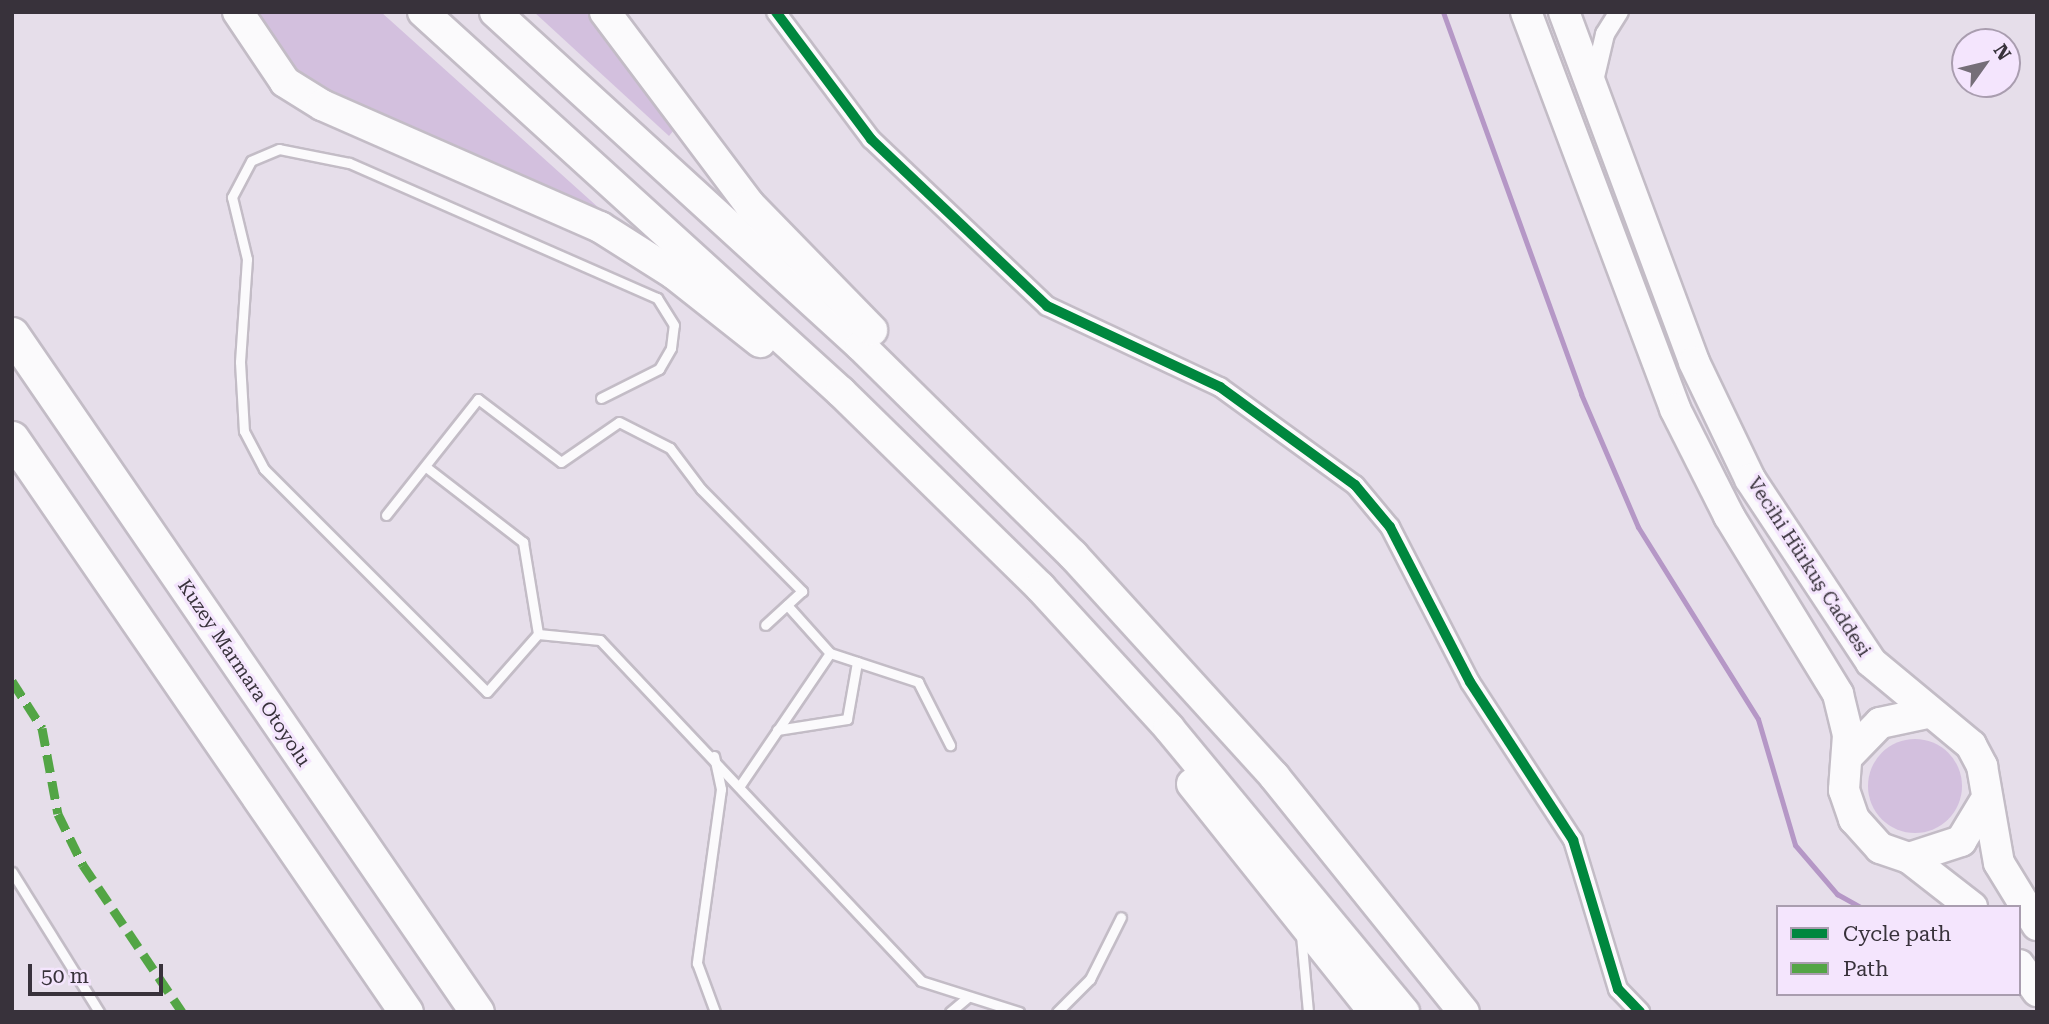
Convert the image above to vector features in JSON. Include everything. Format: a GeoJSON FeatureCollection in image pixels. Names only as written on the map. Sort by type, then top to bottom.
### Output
{"type":"FeatureCollection","features":[{"type":"Feature","properties":{"kind":"highway","name":"Kuzey Marmara Otoyolu"},"geometry":{"type":"LineString","coordinates":[[12,334],[477,1012]]}},
{"type":"Feature","properties":{"kind":"highway"},"geometry":{"type":"LineString","coordinates":[[12,438],[404,1009]]}},
{"type":"Feature","properties":{"kind":"highway"},"geometry":{"type":"LineString","coordinates":[[422,930],[501,1012]]}},
{"type":"Feature","properties":{"kind":"main road"},"geometry":{"type":"LineString","coordinates":[[238,12],[285,82],[322,105],[600,227],[682,280],[846,419],[942,487]]}},
{"type":"Feature","properties":{"kind":"main road"},"geometry":{"type":"LineString","coordinates":[[423,12],[942,487],[1040,587],[1169,728],[1404,1012]]}},
{"type":"Feature","properties":{"kind":"main road"},"geometry":{"type":"LineString","coordinates":[[495,12],[930,411],[1149,635]]}},
{"type":"Feature","properties":{"kind":"main road"},"geometry":{"type":"LineString","coordinates":[[605,12],[750,205],[998,453],[1149,635],[1378,901],[1464,1012]]}},
{"type":"Feature","properties":{"kind":"main road","name":"Vecihi Hürkuş Caddesi"},"geometry":{"type":"LineString","coordinates":[[1526,12],[1657,367],[1729,516],[1832,679],[1846,719],[1848,756],[1844,790],[1854,820],[1880,848],[1909,858],[1969,905]]}},
{"type":"Feature","properties":{"kind":"main road","name":"Vecihi Hürkuş Caddesi"},"geometry":{"type":"LineString","coordinates":[[1564,12],[1694,362],[1750,479],[1871,662],[1927,713],[1955,727],[1971,745],[1982,766],[1984,803],[2000,863],[2037,925]]}},
{"type":"Feature","properties":{"kind":"main road"},"geometry":{"type":"LineString","coordinates":[[1040,587],[1374,1012]]}},
{"type":"Feature","properties":{"kind":"main road"},"geometry":{"type":"LineString","coordinates":[[1848,756],[1880,723],[1927,713]]}},
{"type":"Feature","properties":{"kind":"main road"},"geometry":{"type":"LineString","coordinates":[[1909,858],[1961,841],[1984,803]]}},
{"type":"Feature","properties":{"kind":"main road"},"geometry":{"type":"LineString","coordinates":[[1378,901],[1486,1012]]}},
{"type":"Feature","properties":{"kind":"main road"},"geometry":{"type":"LineString","coordinates":[[2021,968],[2037,991]]}},
{"type":"Feature","properties":{"kind":"street"},"geometry":{"type":"LineString","coordinates":[[776,12],[871,139],[1047,306],[1220,387],[1355,485],[1390,527],[1469,682],[1573,840],[1618,989],[1640,1012]]}},
{"type":"Feature","properties":{"kind":"street"},"geometry":{"type":"LineString","coordinates":[[1592,91],[1605,34],[1619,12]]}},
{"type":"Feature","properties":{"kind":"lane"},"geometry":{"type":"LineString","coordinates":[[538,634],[486,692],[264,469],[244,430],[240,362],[247,259],[232,197],[251,161],[279,149],[349,163],[657,298],[674,325],[671,348],[659,369],[601,398]]}},
{"type":"Feature","properties":{"kind":"lane"},"geometry":{"type":"LineString","coordinates":[[386,514],[478,400],[561,462],[619,422],[670,448],[701,489],[802,592],[765,625]]}},
{"type":"Feature","properties":{"kind":"lane"},"geometry":{"type":"LineString","coordinates":[[426,467],[523,542],[538,634]]}},
{"type":"Feature","properties":{"kind":"lane"},"geometry":{"type":"LineString","coordinates":[[787,605],[830,653],[918,682],[950,745]]}},
{"type":"Feature","properties":{"kind":"lane"},"geometry":{"type":"LineString","coordinates":[[538,634],[600,640],[714,755],[921,981],[1019,1012]]}},
{"type":"Feature","properties":{"kind":"lane"},"geometry":{"type":"LineString","coordinates":[[741,784],[830,653]]}},
{"type":"Feature","properties":{"kind":"lane"},"geometry":{"type":"LineString","coordinates":[[778,730],[847,719],[857,662]]}},
{"type":"Feature","properties":{"kind":"lane"},"geometry":{"type":"LineString","coordinates":[[714,755],[721,789],[697,963],[715,1012]]}},
{"type":"Feature","properties":{"kind":"lane"},"geometry":{"type":"LineString","coordinates":[[12,872],[99,1012]]}},
{"type":"Feature","properties":{"kind":"lane"},"geometry":{"type":"LineString","coordinates":[[1057,1012],[1090,979],[1121,917]]}},
{"type":"Feature","properties":{"kind":"lane"},"geometry":{"type":"LineString","coordinates":[[1300,919],[1308,1012]]}},
{"type":"Feature","properties":{"kind":"lane"},"geometry":{"type":"LineString","coordinates":[[950,1012],[968,997]]}},
{"type":"Feature","properties":{"kind":"shaded area"},"geometry":{"type":"Polygon","coordinates":[[[246,12],[381,12],[600,209],[595,215],[509,169],[369,114],[280,66],[246,12]]]}},
{"type":"Feature","properties":{"kind":"shaded area"},"geometry":{"type":"Polygon","coordinates":[[[534,12],[591,12],[674,130],[669,136],[534,12]]]}},
{"type":"Feature","properties":{"kind":"shaded area"},"geometry":{"type":"Polygon","coordinates":[[[1915,739],[1933,742],[1948,753],[1959,768],[1962,786],[1959,804],[1948,819],[1933,830],[1915,833],[1897,830],[1882,819],[1871,804],[1868,786],[1871,768],[1882,753],[1897,742],[1915,739]]]}},
{"type":"Feature","properties":{"kind":"waterway"},"geometry":{"type":"LineString","coordinates":[[1443,12],[1581,394],[1638,527],[1758,719],[1795,845],[1837,894],[1856,905]]}},
{"type":"Feature","properties":{"kind":"marked path"},"geometry":{"type":"LineString","coordinates":[[12,681],[42,728],[58,814],[83,865],[182,1012]]}},
{"type":"Feature","properties":{"kind":"cycle path"},"geometry":{"type":"LineString","coordinates":[[776,12],[871,139],[1047,306],[1220,387],[1355,485],[1390,527],[1470,682],[1573,840],[1618,989],[1640,1012]]}}]}
